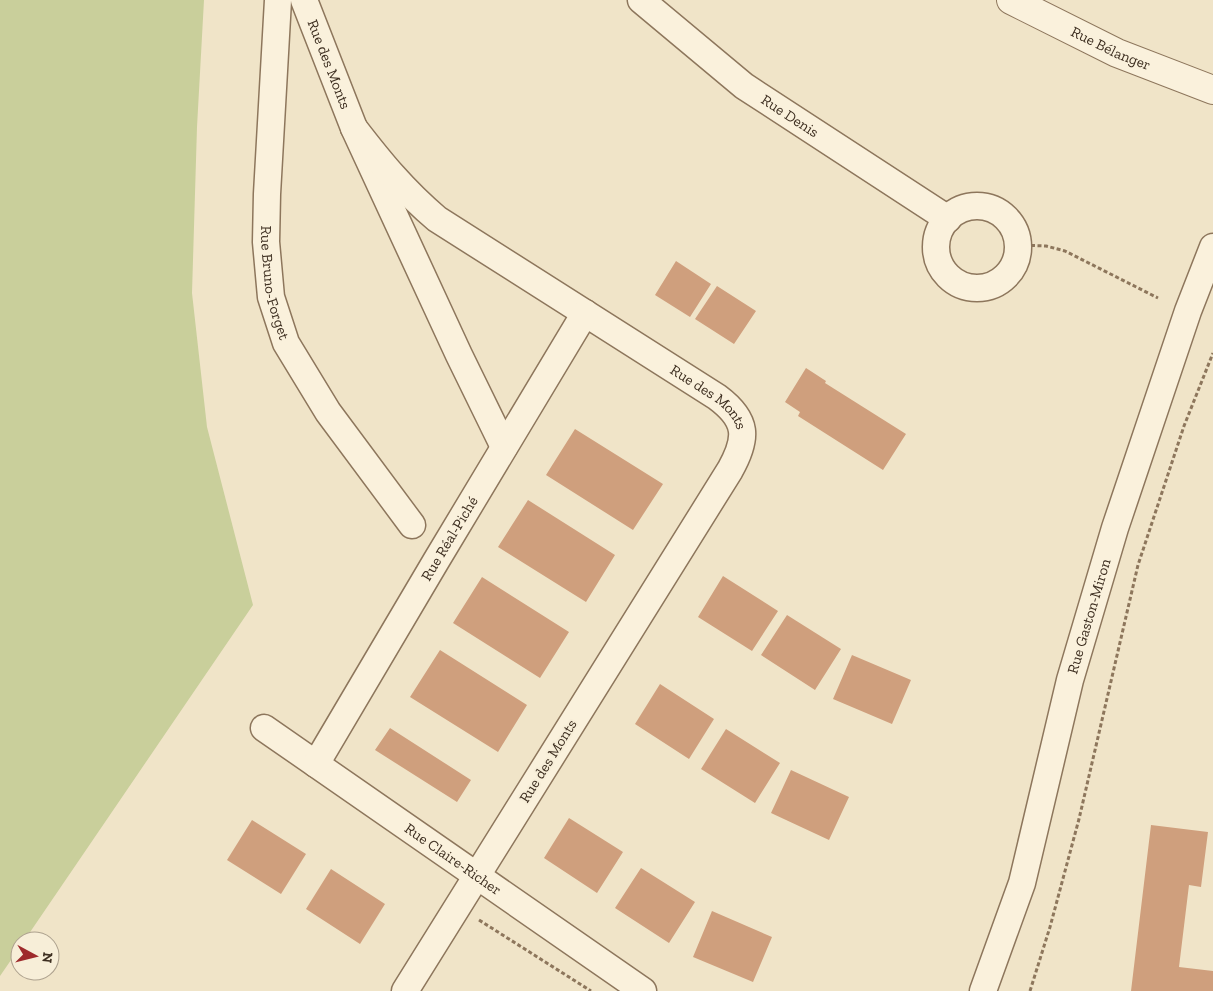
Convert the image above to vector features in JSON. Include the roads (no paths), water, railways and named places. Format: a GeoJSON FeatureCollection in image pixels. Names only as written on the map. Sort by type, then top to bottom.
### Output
{"type":"FeatureCollection","features":[{"type":"Feature","properties":{"kind":"street","name":"Rue Bruno-Forget"},"geometry":{"type":"LineString","coordinates":[[278,0],[266,242],[271,297],[286,343],[328,412],[412,525]]}},
{"type":"Feature","properties":{"kind":"street","name":"Rue des Monts"},"geometry":{"type":"LineString","coordinates":[[304,0],[354,128],[459,355],[504,446]]}},
{"type":"Feature","properties":{"kind":"street","name":"Rue Denis"},"geometry":{"type":"LineString","coordinates":[[641,0],[744,86],[948,219]]}},
{"type":"Feature","properties":{"kind":"street","name":"Rue Bélanger"},"geometry":{"type":"LineString","coordinates":[[1011,0],[1117,53],[1213,90]]}},
{"type":"Feature","properties":{"kind":"street","name":"Rue des Monts"},"geometry":{"type":"LineString","coordinates":[[354,128],[388,172],[413,199],[437,219],[726,404],[738,418],[742,428],[743,443],[730,470],[405,991]]}},
{"type":"Feature","properties":{"kind":"street"},"geometry":{"type":"LineString","coordinates":[[972,206],[985,207],[998,212],[1008,220],[1016,232],[1018,245],[1016,259],[1011,271],[1002,281],[989,287],[963,286],[951,279],[942,269],[937,256],[936,243],[940,230],[948,219],[959,210],[972,206]]}},
{"type":"Feature","properties":{"kind":"street","name":"Rue Gaston-Miron"},"geometry":{"type":"LineString","coordinates":[[983,991],[1022,883],[1070,680],[1106,556],[1188,311],[1213,247]]}},
{"type":"Feature","properties":{"kind":"street","name":"Rue Réal-Piché"},"geometry":{"type":"LineString","coordinates":[[316,764],[585,313]]}},
{"type":"Feature","properties":{"kind":"street","name":"Rue Claire-Richer"},"geometry":{"type":"LineString","coordinates":[[264,728],[643,991]]}}]}
